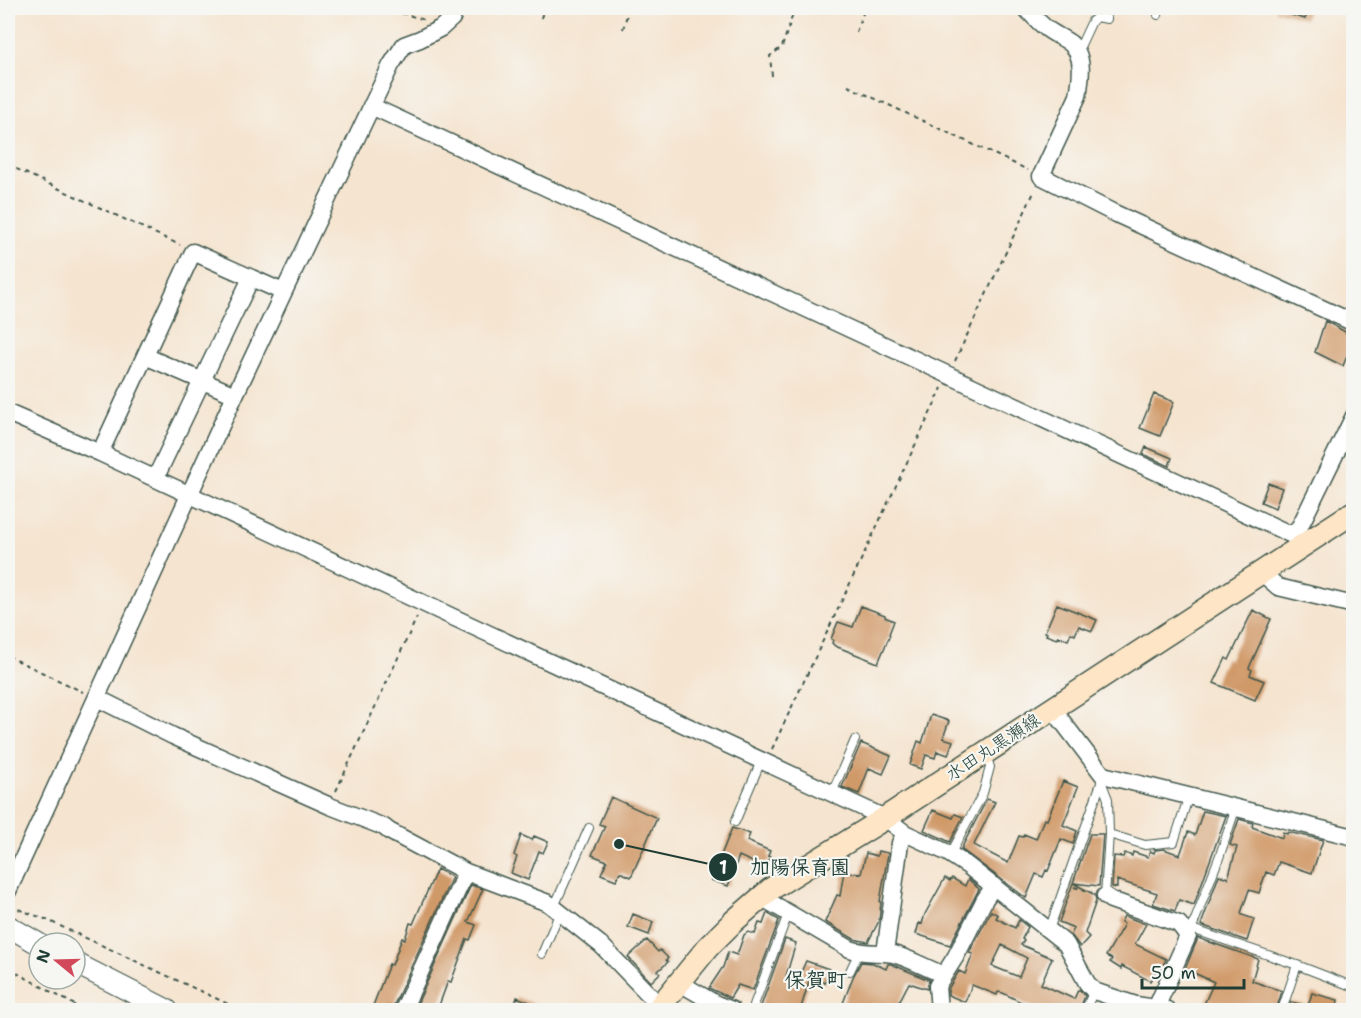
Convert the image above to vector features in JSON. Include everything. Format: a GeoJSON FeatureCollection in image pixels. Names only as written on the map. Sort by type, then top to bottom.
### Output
{"type":"FeatureCollection","features":[{"type":"Feature","properties":{"kind":"main road","name":"水田丸黒瀬線"},"geometry":{"type":"LineString","coordinates":[[658,1008],[678,982],[734,921],[761,897],[1261,572],[1295,541],[1353,512]]}},
{"type":"Feature","properties":{"kind":"street"},"geometry":{"type":"LineString","coordinates":[[8,891],[235,395],[391,65],[404,45],[441,28],[452,18],[456,8]]}},
{"type":"Feature","properties":{"kind":"street"},"geometry":{"type":"LineString","coordinates":[[1025,8],[1078,51],[1081,74],[1078,96],[1041,176],[1112,212],[1353,323]]}},
{"type":"Feature","properties":{"kind":"street"},"geometry":{"type":"LineString","coordinates":[[371,106],[1295,541],[1353,416]]}},
{"type":"Feature","properties":{"kind":"street"},"geometry":{"type":"LineString","coordinates":[[100,453],[193,252],[283,292]]}},
{"type":"Feature","properties":{"kind":"street"},"geometry":{"type":"LineString","coordinates":[[155,479],[251,278]]}},
{"type":"Feature","properties":{"kind":"street"},"geometry":{"type":"LineString","coordinates":[[146,356],[235,395]]}},
{"type":"Feature","properties":{"kind":"street"},"geometry":{"type":"LineString","coordinates":[[8,413],[191,495],[885,818],[905,833],[950,855],[994,886],[1066,944],[1087,983],[1094,991],[1136,1005],[1162,1009],[1190,932],[1179,924],[1105,896]]}},
{"type":"Feature","properties":{"kind":"street"},"geometry":{"type":"LineString","coordinates":[[1261,572],[1278,587],[1353,605]]}},
{"type":"Feature","properties":{"kind":"street"},"geometry":{"type":"LineString","coordinates":[[97,698],[173,736],[330,806],[384,827],[466,872],[529,895],[557,910],[602,945],[658,1008]]}},
{"type":"Feature","properties":{"kind":"street"},"geometry":{"type":"LineString","coordinates":[[1052,708],[1102,779],[1190,795],[1353,837]]}},
{"type":"Feature","properties":{"kind":"street"},"geometry":{"type":"LineString","coordinates":[[885,953],[900,843],[905,833]]}},
{"type":"Feature","properties":{"kind":"street"},"geometry":{"type":"LineString","coordinates":[[403,1011],[466,872]]}},
{"type":"Feature","properties":{"kind":"street"},"geometry":{"type":"LineString","coordinates":[[939,1011],[937,986],[942,974],[956,956],[994,886]]}},
{"type":"Feature","properties":{"kind":"street"},"geometry":{"type":"LineString","coordinates":[[761,897],[859,952],[896,955],[942,974]]}},
{"type":"Feature","properties":{"kind":"street"},"geometry":{"type":"LineString","coordinates":[[8,926],[27,937]]}},
{"type":"Feature","properties":{"kind":"street"},"geometry":{"type":"LineString","coordinates":[[87,969],[167,1011]]}},
{"type":"Feature","properties":{"kind":"street"},"geometry":{"type":"LineString","coordinates":[[678,982],[732,1011]]}},
{"type":"Feature","properties":{"kind":"lane"},"geometry":{"type":"LineString","coordinates":[[1078,51],[1092,21],[1097,17],[1107,20]]}},
{"type":"Feature","properties":{"kind":"lane"},"geometry":{"type":"LineString","coordinates":[[832,793],[855,740]]}},
{"type":"Feature","properties":{"kind":"lane"},"geometry":{"type":"LineString","coordinates":[[950,855],[983,793],[990,767],[985,752]]}},
{"type":"Feature","properties":{"kind":"lane"},"geometry":{"type":"LineString","coordinates":[[735,822],[763,762]]}},
{"type":"Feature","properties":{"kind":"lane"},"geometry":{"type":"LineString","coordinates":[[1102,779],[1108,799],[1109,834],[1105,896]]}},
{"type":"Feature","properties":{"kind":"lane"},"geometry":{"type":"LineString","coordinates":[[1049,930],[1102,779]]}},
{"type":"Feature","properties":{"kind":"lane"},"geometry":{"type":"LineString","coordinates":[[1109,834],[1144,845],[1174,842],[1190,795]]}},
{"type":"Feature","properties":{"kind":"lane"},"geometry":{"type":"LineString","coordinates":[[1236,806],[1190,932],[1297,965],[1353,987]]}},
{"type":"Feature","properties":{"kind":"lane"},"geometry":{"type":"LineString","coordinates":[[542,954],[589,828]]}},
{"type":"Feature","properties":{"kind":"lane"},"geometry":{"type":"LineString","coordinates":[[755,1011],[754,1005],[788,914]]}},
{"type":"Feature","properties":{"kind":"lane"},"geometry":{"type":"LineString","coordinates":[[850,971],[859,952]]}},
{"type":"Feature","properties":{"kind":"lane"},"geometry":{"type":"LineString","coordinates":[[1282,1011],[1297,965]]}},
{"type":"Feature","properties":{"kind":"lane"},"geometry":{"type":"LineString","coordinates":[[1085,1011],[1094,991]]}},
{"type":"Feature","properties":{"kind":"path"},"geometry":{"type":"LineString","coordinates":[[384,8],[433,23],[441,28]]}},
{"type":"Feature","properties":{"kind":"path"},"geometry":{"type":"LineString","coordinates":[[541,18],[544,8]]}},
{"type":"Feature","properties":{"kind":"path"},"geometry":{"type":"LineString","coordinates":[[622,28],[629,8]]}},
{"type":"Feature","properties":{"kind":"path"},"geometry":{"type":"LineString","coordinates":[[772,76],[770,57],[782,47],[795,8]]}},
{"type":"Feature","properties":{"kind":"path"},"geometry":{"type":"LineString","coordinates":[[856,32],[865,8]]}},
{"type":"Feature","properties":{"kind":"path"},"geometry":{"type":"LineString","coordinates":[[763,762],[1041,176],[848,86]]}},
{"type":"Feature","properties":{"kind":"path"},"geometry":{"type":"LineString","coordinates":[[8,165],[193,252]]}},
{"type":"Feature","properties":{"kind":"path"},"geometry":{"type":"LineString","coordinates":[[330,806],[424,603]]}},
{"type":"Feature","properties":{"kind":"path"},"geometry":{"type":"LineString","coordinates":[[8,656],[97,698]]}},
{"type":"Feature","properties":{"kind":"path"},"geometry":{"type":"LineString","coordinates":[[1066,885],[1105,896]]}},
{"type":"Feature","properties":{"kind":"path"},"geometry":{"type":"LineString","coordinates":[[8,905],[45,919],[240,1011]]}},
{"type":"Feature","properties":{"kind":"path"},"geometry":{"type":"LineString","coordinates":[[8,968],[84,1011]]}},
{"type":"Feature","properties":{"kind":"building"},"geometry":{"type":"Polygon","coordinates":[[[1275,8],[1309,8],[1305,19],[1275,10],[1275,8]]]}},
{"type":"Feature","properties":{"kind":"building"},"geometry":{"type":"Polygon","coordinates":[[[1325,321],[1353,336],[1343,366],[1315,352],[1325,321]]]}},
{"type":"Feature","properties":{"kind":"building"},"geometry":{"type":"Polygon","coordinates":[[[1154,394],[1174,402],[1160,436],[1140,428],[1154,394]]]}},
{"type":"Feature","properties":{"kind":"building"},"geometry":{"type":"Polygon","coordinates":[[[1146,447],[1172,458],[1169,466],[1143,454],[1146,447]]]}},
{"type":"Feature","properties":{"kind":"building"},"geometry":{"type":"Polygon","coordinates":[[[1268,483],[1282,488],[1275,508],[1261,502],[1268,483]]]}},
{"type":"Feature","properties":{"kind":"building"},"geometry":{"type":"Polygon","coordinates":[[[1057,604],[1097,620],[1092,631],[1079,626],[1075,635],[1071,633],[1068,640],[1046,635],[1045,632],[1057,604]]]}},
{"type":"Feature","properties":{"kind":"building"},"geometry":{"type":"Polygon","coordinates":[[[861,606],[894,621],[878,663],[832,643],[831,639],[838,622],[853,627],[861,606]]]}},
{"type":"Feature","properties":{"kind":"building"},"geometry":{"type":"Polygon","coordinates":[[[1253,610],[1271,619],[1249,668],[1252,670],[1250,675],[1264,681],[1255,700],[1214,683],[1226,658],[1229,660],[1253,610]]]}},
{"type":"Feature","properties":{"kind":"building"},"geometry":{"type":"Polygon","coordinates":[[[931,715],[949,721],[943,738],[953,741],[948,755],[937,751],[935,758],[926,755],[921,769],[910,765],[918,741],[922,743],[931,715]]]}},
{"type":"Feature","properties":{"kind":"building"},"geometry":{"type":"Polygon","coordinates":[[[861,743],[891,756],[883,774],[869,768],[859,794],[842,787],[861,743]]]}},
{"type":"Feature","properties":{"kind":"building"},"geometry":{"type":"Polygon","coordinates":[[[1063,781],[1078,787],[1063,825],[1077,831],[1073,844],[1061,839],[1048,871],[1046,870],[1043,877],[1036,874],[1026,898],[961,849],[987,799],[995,802],[974,845],[1008,863],[1019,836],[1023,837],[1024,834],[1036,839],[1044,819],[1047,820],[1063,781]]]}},
{"type":"Feature","properties":{"kind":"building"},"geometry":{"type":"Polygon","coordinates":[[[611,797],[657,818],[631,877],[620,872],[616,880],[601,874],[607,861],[592,855],[605,826],[599,824],[611,797]]]}},
{"type":"Feature","properties":{"kind":"building"},"geometry":{"type":"Polygon","coordinates":[[[933,810],[953,818],[955,814],[963,817],[950,842],[924,830],[933,810]]]}},
{"type":"Feature","properties":{"kind":"building"},"geometry":{"type":"Polygon","coordinates":[[[1203,811],[1226,816],[1194,905],[1179,900],[1175,911],[1153,904],[1157,893],[1117,880],[1117,888],[1112,887],[1114,856],[1123,857],[1125,853],[1132,856],[1133,852],[1148,857],[1150,851],[1154,853],[1155,850],[1164,849],[1180,855],[1188,832],[1195,835],[1203,811]]]}},
{"type":"Feature","properties":{"kind":"building"},"geometry":{"type":"Polygon","coordinates":[[[1239,819],[1253,823],[1252,827],[1282,838],[1283,832],[1287,834],[1288,832],[1323,840],[1312,873],[1279,862],[1274,875],[1266,872],[1259,893],[1249,890],[1241,913],[1254,919],[1247,941],[1201,925],[1219,875],[1228,878],[1237,847],[1230,845],[1239,819]]]}},
{"type":"Feature","properties":{"kind":"building"},"geometry":{"type":"Polygon","coordinates":[[[732,828],[750,834],[747,841],[770,851],[768,856],[770,857],[766,868],[739,856],[728,886],[711,880],[732,828]]]}},
{"type":"Feature","properties":{"kind":"building"},"geometry":{"type":"Polygon","coordinates":[[[1090,834],[1103,834],[1099,886],[1073,883],[1090,834]]]}},
{"type":"Feature","properties":{"kind":"building"},"geometry":{"type":"Polygon","coordinates":[[[521,835],[532,840],[534,836],[548,842],[543,853],[539,851],[528,880],[511,873],[521,835]]]}},
{"type":"Feature","properties":{"kind":"building"},"geometry":{"type":"Polygon","coordinates":[[[878,851],[888,853],[879,921],[868,942],[854,939],[825,922],[837,895],[840,896],[844,871],[861,874],[866,853],[877,856],[878,851]]]}},
{"type":"Feature","properties":{"kind":"building"},"geometry":{"type":"Polygon","coordinates":[[[437,869],[452,877],[393,1007],[388,1006],[386,1011],[371,1011],[389,964],[392,965],[410,923],[413,924],[437,869]]]}},
{"type":"Feature","properties":{"kind":"building"},"geometry":{"type":"Polygon","coordinates":[[[945,878],[950,881],[952,878],[965,886],[968,879],[979,889],[950,945],[916,934],[919,923],[922,924],[945,878]]]}},
{"type":"Feature","properties":{"kind":"building"},"geometry":{"type":"Polygon","coordinates":[[[1073,883],[1095,895],[1096,901],[1085,933],[1089,937],[1080,947],[1071,935],[1074,928],[1059,922],[1073,883]]]}},
{"type":"Feature","properties":{"kind":"building"},"geometry":{"type":"Polygon","coordinates":[[[471,885],[483,889],[468,922],[476,925],[470,940],[467,939],[451,982],[448,981],[437,1011],[414,1011],[471,885]]]}},
{"type":"Feature","properties":{"kind":"building"},"geometry":{"type":"Polygon","coordinates":[[[991,911],[998,915],[996,918],[1015,928],[1019,920],[1028,927],[1021,945],[1052,958],[1041,984],[1074,999],[1080,990],[1085,996],[1079,1011],[1039,1011],[1003,993],[998,992],[997,995],[972,985],[965,1002],[948,995],[948,989],[959,971],[965,974],[973,954],[969,953],[991,911]],[[1002,945],[992,966],[1019,977],[1027,958],[1002,945]]]}},
{"type":"Feature","properties":{"kind":"building"},"geometry":{"type":"Polygon","coordinates":[[[767,913],[779,920],[753,990],[738,985],[730,998],[709,988],[723,967],[728,952],[737,955],[744,935],[748,932],[755,934],[759,923],[763,924],[767,913]]]}},
{"type":"Feature","properties":{"kind":"building"},"geometry":{"type":"Polygon","coordinates":[[[633,914],[653,922],[649,935],[628,927],[633,914]]]}},
{"type":"Feature","properties":{"kind":"building"},"geometry":{"type":"Polygon","coordinates":[[[1124,916],[1146,924],[1135,944],[1166,959],[1160,971],[1157,969],[1150,981],[1122,966],[1121,969],[1110,962],[1112,959],[1106,956],[1124,924],[1121,922],[1124,916]]]}},
{"type":"Feature","properties":{"kind":"building"},"geometry":{"type":"Polygon","coordinates":[[[1198,938],[1258,959],[1252,981],[1282,991],[1276,1011],[1201,1011],[1214,982],[1185,969],[1198,938]]]}},
{"type":"Feature","properties":{"kind":"building"},"geometry":{"type":"Polygon","coordinates":[[[785,939],[796,943],[786,976],[797,981],[806,961],[829,969],[825,983],[810,978],[800,1011],[775,1011],[761,1006],[785,939]]]}},
{"type":"Feature","properties":{"kind":"building"},"geometry":{"type":"Polygon","coordinates":[[[647,940],[658,952],[660,950],[668,958],[666,960],[668,962],[651,982],[628,957],[647,940]]]}},
{"type":"Feature","properties":{"kind":"building"},"geometry":{"type":"Polygon","coordinates":[[[861,962],[873,963],[886,969],[888,964],[891,964],[929,980],[927,989],[909,983],[899,1002],[915,1011],[888,1011],[873,1004],[872,1011],[840,1011],[861,962]]]}},
{"type":"Feature","properties":{"kind":"building"},"geometry":{"type":"Polygon","coordinates":[[[1312,993],[1338,1000],[1336,1011],[1289,1011],[1291,1002],[1308,1006],[1312,993]]]}},
{"type":"Feature","properties":{"kind":"building"},"geometry":{"type":"Polygon","coordinates":[[[517,997],[548,1010],[548,1011],[513,1011],[517,997]]]}},
{"type":"Feature","properties":{"kind":"place","name":"加陽保育園"},"geometry":{"type":"Point","coordinates":[619,844]}},
{"type":"Feature","properties":{"kind":"district","name":"保賀町"},"geometry":{"type":"Point","coordinates":[816,980]}}]}
